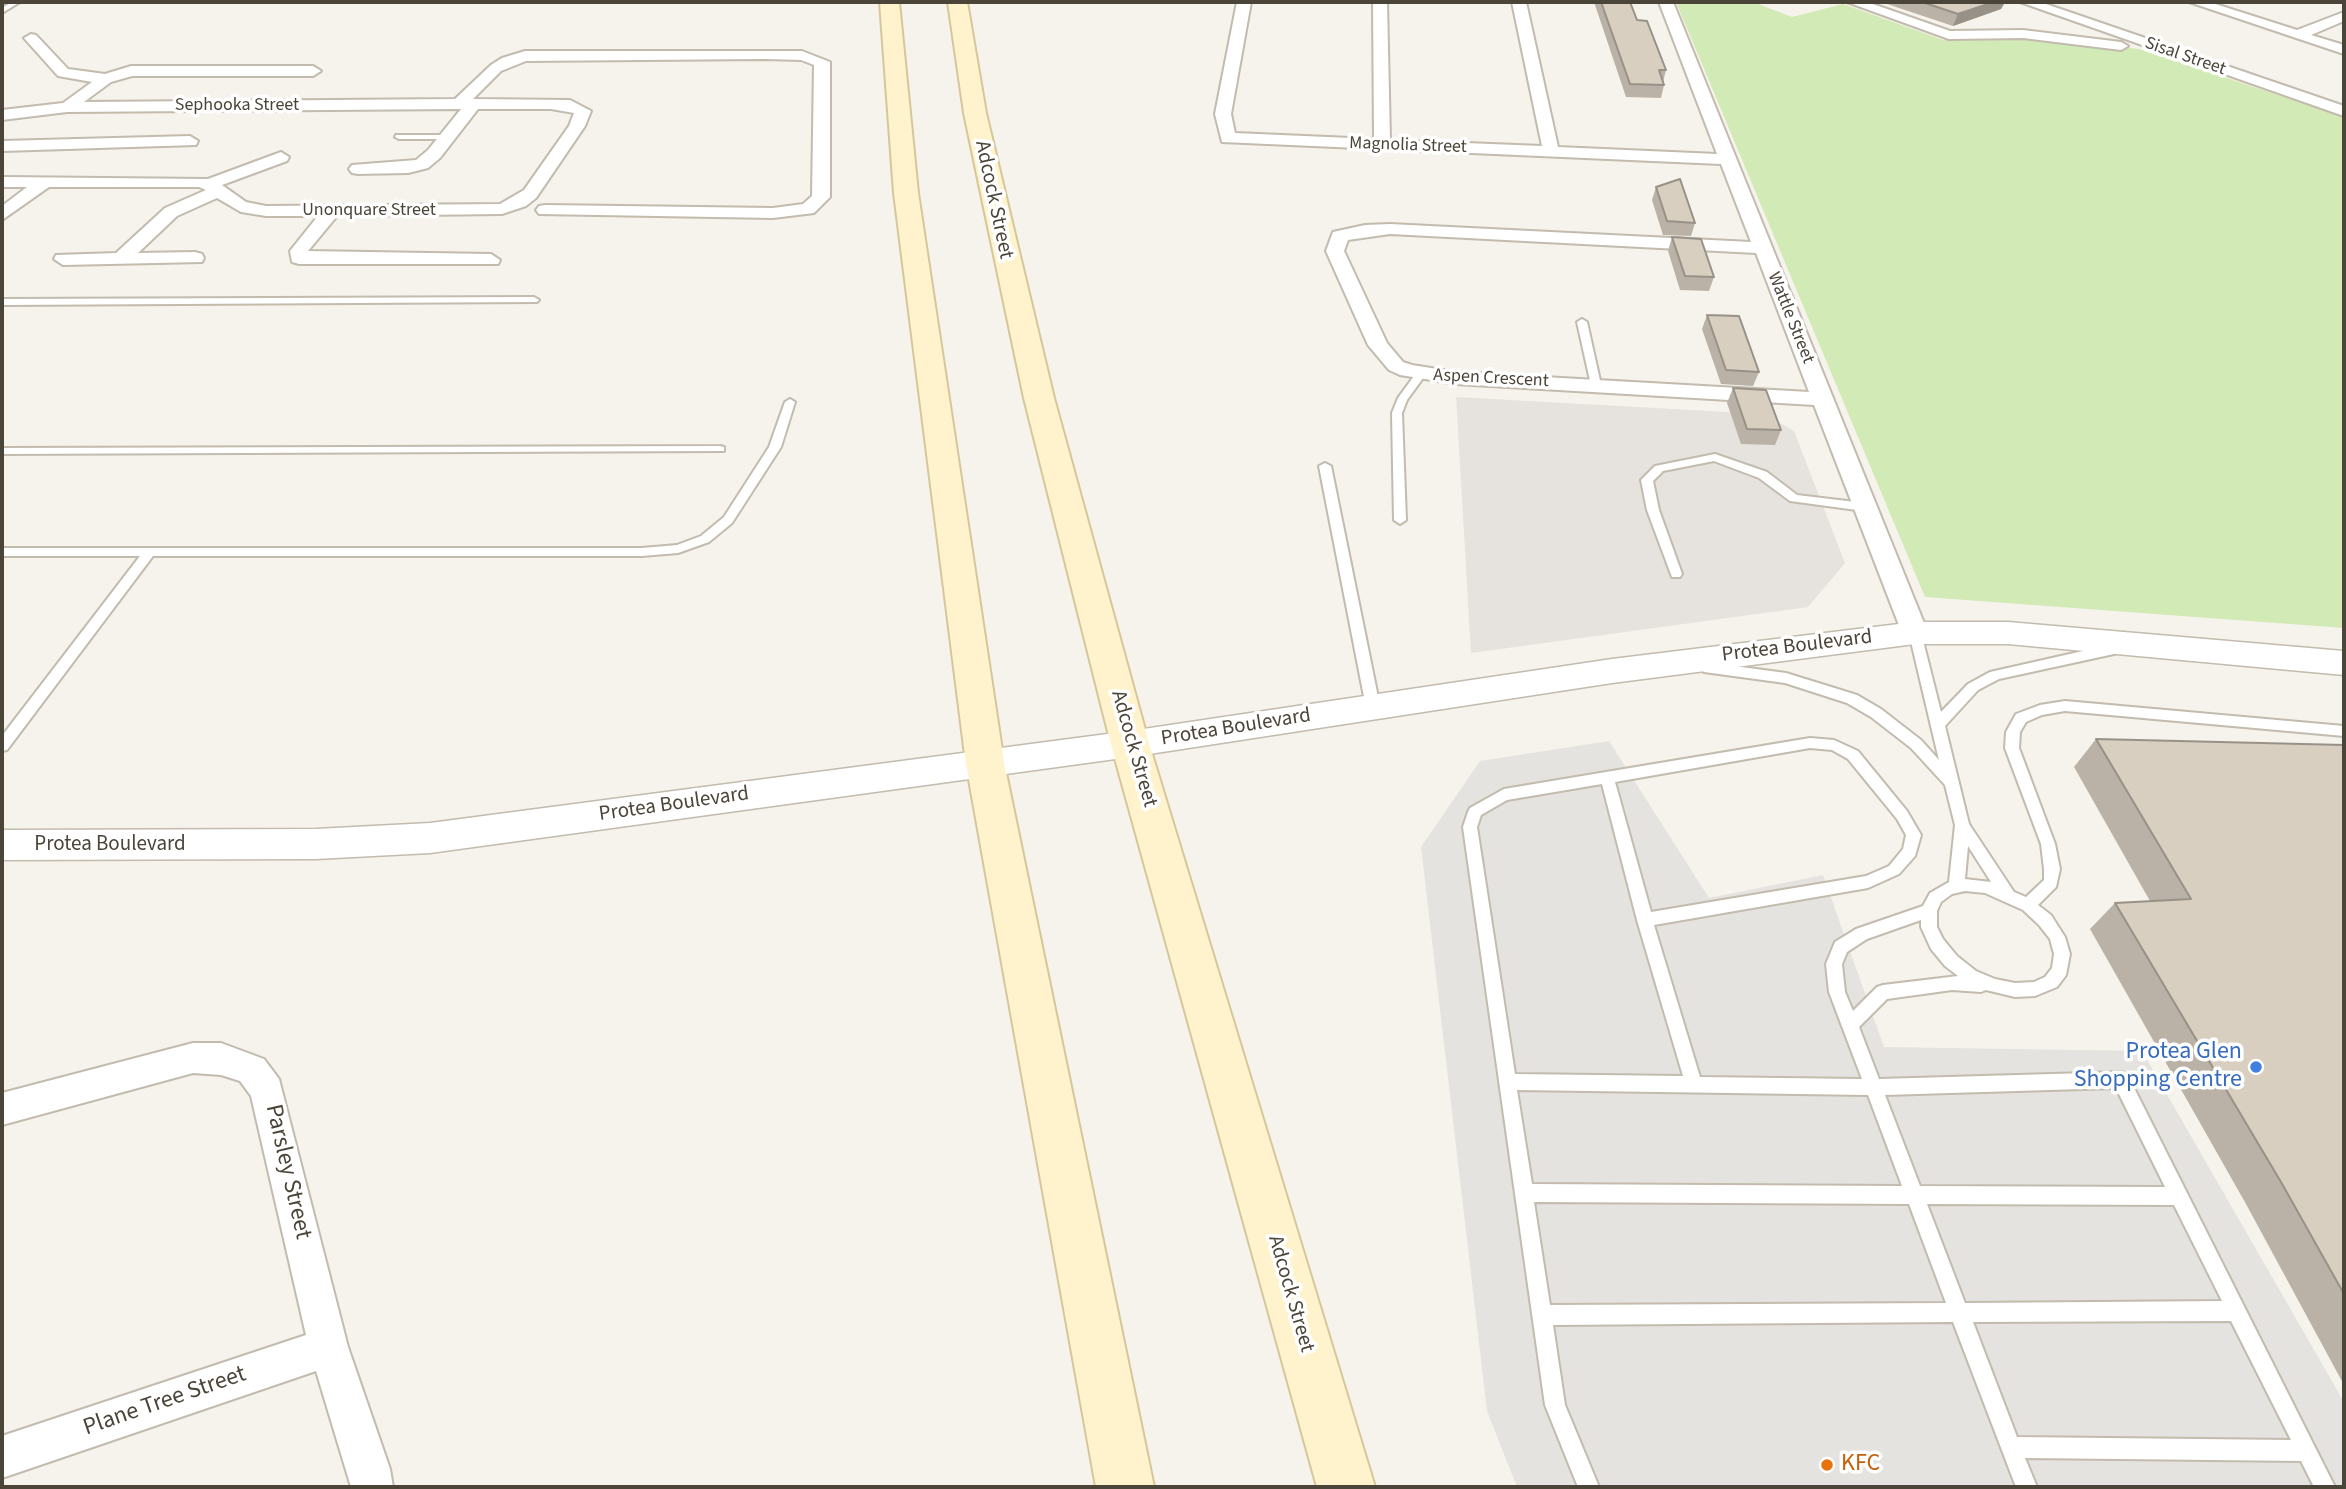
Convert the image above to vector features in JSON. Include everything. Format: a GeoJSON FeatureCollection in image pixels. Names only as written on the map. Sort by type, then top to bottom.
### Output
{"type":"FeatureCollection","features":[{"type":"Feature","properties":{"kind":"main road"},"geometry":{"type":"LineString","coordinates":[[889,2],[906,193],[985,763],[1125,1487]]}},
{"type":"Feature","properties":{"kind":"main road","name":"Adcock Street"},"geometry":{"type":"LineString","coordinates":[[957,2],[975,113],[1013,292],[1130,744],[1346,1487]]}},
{"type":"Feature","properties":{"kind":"street","name":"Magnolia Street"},"geometry":{"type":"LineString","coordinates":[[1244,2],[1223,114],[1228,138],[1727,159]]}},
{"type":"Feature","properties":{"kind":"street"},"geometry":{"type":"LineString","coordinates":[[1380,2],[1382,145]]}},
{"type":"Feature","properties":{"kind":"street"},"geometry":{"type":"LineString","coordinates":[[1520,2],[1551,152]]}},
{"type":"Feature","properties":{"kind":"street","name":"Wattle Street"},"geometry":{"type":"LineString","coordinates":[[1666,2],[1914,633]]}},
{"type":"Feature","properties":{"kind":"street"},"geometry":{"type":"LineString","coordinates":[[1854,2],[1949,35],[2023,34],[2174,53]]}},
{"type":"Feature","properties":{"kind":"street","name":"Sisal Street"},"geometry":{"type":"LineString","coordinates":[[2027,2],[2344,111]]}},
{"type":"Feature","properties":{"kind":"street"},"geometry":{"type":"LineString","coordinates":[[2196,2],[2344,50]]}},
{"type":"Feature","properties":{"kind":"street"},"geometry":{"type":"LineString","coordinates":[[2298,35],[2344,16]]}},
{"type":"Feature","properties":{"kind":"street"},"geometry":{"type":"LineString","coordinates":[[30,38],[63,73],[106,79],[150,69],[313,71]]}},
{"type":"Feature","properties":{"kind":"street"},"geometry":{"type":"LineString","coordinates":[[358,169],[418,166],[434,154],[448,137],[466,104],[496,68],[507,61],[525,56],[764,55],[802,56],[822,62],[821,198],[808,209],[773,213],[545,210]]}},
{"type":"Feature","properties":{"kind":"street"},"geometry":{"type":"LineString","coordinates":[[67,107],[106,79]]}},
{"type":"Feature","properties":{"kind":"street","name":"Sephooka Street"},"geometry":{"type":"LineString","coordinates":[[2,115],[67,107],[466,104]]}},
{"type":"Feature","properties":{"kind":"street","name":"Unonquare Street"},"geometry":{"type":"LineString","coordinates":[[2,181],[180,180],[214,187],[252,210],[502,209],[520,202],[538,183],[577,126],[583,111],[570,105],[466,104]]}},
{"type":"Feature","properties":{"kind":"street"},"geometry":{"type":"LineString","coordinates":[[2,133],[29,113]]}},
{"type":"Feature","properties":{"kind":"street"},"geometry":{"type":"LineString","coordinates":[[2,146],[190,141]]}},
{"type":"Feature","properties":{"kind":"street"},"geometry":{"type":"LineString","coordinates":[[122,258],[170,212],[214,187],[281,157]]}},
{"type":"Feature","properties":{"kind":"street"},"geometry":{"type":"LineString","coordinates":[[2,215],[46,181]]}},
{"type":"Feature","properties":{"kind":"street"},"geometry":{"type":"LineString","coordinates":[[331,211],[299,251],[299,258],[491,260]]}},
{"type":"Feature","properties":{"kind":"street","name":"Aspen Crescent"},"geometry":{"type":"LineString","coordinates":[[1762,248],[1390,229],[1365,230],[1340,236],[1335,244],[1338,260],[1378,345],[1396,366],[1421,374],[1822,399]]}},
{"type":"Feature","properties":{"kind":"street"},"geometry":{"type":"LineString","coordinates":[[64,259],[195,258]]}},
{"type":"Feature","properties":{"kind":"street","name":"Protea Boulevard"},"geometry":{"type":"LineString","coordinates":[[2,845],[392,842],[1130,744],[1675,663],[1914,633],[2008,633],[2344,663]]}},
{"type":"Feature","properties":{"kind":"street","name":"Parsley Street"},"geometry":{"type":"LineString","coordinates":[[2,1109],[113,1077],[193,1058],[221,1059],[253,1070],[267,1090],[328,1347],[369,1469],[372,1487]]}},
{"type":"Feature","properties":{"kind":"street","name":"Plane Tree Street"},"geometry":{"type":"LineString","coordinates":[[2,1457],[328,1347]]}},
{"type":"Feature","properties":{"kind":"lane"},"geometry":{"type":"LineString","coordinates":[[2,11],[16,2]]}},
{"type":"Feature","properties":{"kind":"lane"},"geometry":{"type":"LineString","coordinates":[[399,137],[448,137]]}},
{"type":"Feature","properties":{"kind":"lane"},"geometry":{"type":"LineString","coordinates":[[2,302],[534,300]]}},
{"type":"Feature","properties":{"kind":"lane"},"geometry":{"type":"LineString","coordinates":[[1582,322],[1596,385]]}},
{"type":"Feature","properties":{"kind":"lane"},"geometry":{"type":"LineString","coordinates":[[1400,520],[1397,413],[1402,400],[1421,374]]}},
{"type":"Feature","properties":{"kind":"lane"},"geometry":{"type":"LineString","coordinates":[[2,552],[642,552],[678,548],[705,539],[728,520],[775,447],[790,402]]}},
{"type":"Feature","properties":{"kind":"lane"},"geometry":{"type":"LineString","coordinates":[[2,451],[720,449]]}},
{"type":"Feature","properties":{"kind":"lane"},"geometry":{"type":"LineString","coordinates":[[1676,574],[1653,510],[1647,480],[1659,468],[1715,457],[1763,475],[1794,498],[1864,507]]}},
{"type":"Feature","properties":{"kind":"lane"},"geometry":{"type":"LineString","coordinates":[[1325,466],[1373,707]]}},
{"type":"Feature","properties":{"kind":"lane"},"geometry":{"type":"LineString","coordinates":[[2,746],[150,552]]}},
{"type":"Feature","properties":{"kind":"lane"},"geometry":{"type":"LineString","coordinates":[[1914,633],[1962,825],[1956,888]]}},
{"type":"Feature","properties":{"kind":"lane"},"geometry":{"type":"LineString","coordinates":[[1937,725],[1973,687],[1994,675],[2140,644]]}},
{"type":"Feature","properties":{"kind":"lane"},"geometry":{"type":"LineString","coordinates":[[1675,663],[1786,678],[1852,699],[1876,713],[1916,744],[1953,784]]}},
{"type":"Feature","properties":{"kind":"lane"},"geometry":{"type":"LineString","coordinates":[[2028,905],[2051,883],[2052,869],[2048,844],[2012,748],[2013,732],[2021,718],[2040,710],[2066,706],[2344,731]]}},
{"type":"Feature","properties":{"kind":"lane"},"geometry":{"type":"LineString","coordinates":[[1588,1487],[1555,1405],[1470,827],[1475,812],[1504,795],[1810,743],[1834,745],[1853,755],[1902,815],[1914,835],[1910,852],[1894,870],[1868,882],[1644,920]]}},
{"type":"Feature","properties":{"kind":"lane"},"geometry":{"type":"LineString","coordinates":[[1607,778],[1644,920],[1694,1086]]}},
{"type":"Feature","properties":{"kind":"lane"},"geometry":{"type":"LineString","coordinates":[[1962,825],[2007,894]]}},
{"type":"Feature","properties":{"kind":"lane"},"geometry":{"type":"LineString","coordinates":[[1850,1025],[1883,992],[1952,983],[2015,990],[2035,989],[2051,982],[2060,970],[2062,954],[2057,937],[2045,920],[2028,905],[2007,894],[1986,887],[1956,888],[1935,898],[1929,911],[1929,927],[1937,944],[1970,976],[1993,986]]}},
{"type":"Feature","properties":{"kind":"lane"},"geometry":{"type":"LineString","coordinates":[[1929,911],[1881,926],[1842,947],[1833,964],[1837,992],[2026,1487]]}},
{"type":"Feature","properties":{"kind":"lane"},"geometry":{"type":"LineString","coordinates":[[1508,1082],[1873,1087],[2121,1080],[2325,1487]]}},
{"type":"Feature","properties":{"kind":"lane"},"geometry":{"type":"LineString","coordinates":[[1525,1194],[2179,1196]]}},
{"type":"Feature","properties":{"kind":"lane"},"geometry":{"type":"LineString","coordinates":[[1542,1315],[2237,1311]]}},
{"type":"Feature","properties":{"kind":"lane"},"geometry":{"type":"LineString","coordinates":[[2011,1447],[2307,1451]]}},
{"type":"Feature","properties":{"kind":"shaded area"},"geometry":{"type":"Polygon","coordinates":[[[1456,397],[1764,414],[1794,431],[1845,563],[1808,607],[1471,653],[1456,397]]]}},
{"type":"Feature","properties":{"kind":"shaded area"},"geometry":{"type":"Polygon","coordinates":[[[1609,741],[1709,898],[1823,875],[1884,1047],[2142,1051],[2344,1402],[2344,1487],[1517,1487],[1487,1411],[1421,847],[1480,761],[1609,741]]]}},
{"type":"Feature","properties":{"kind":"green space"},"geometry":{"type":"Polygon","coordinates":[[[1676,2],[1753,2],[1792,17],[1843,4],[1943,40],[2032,37],[2139,49],[2344,117],[2344,628],[1925,597],[1676,2]]]}},
{"type":"Feature","properties":{"kind":"building"},"geometry":{"type":"Polygon","coordinates":[[[1601,2],[1630,2],[1637,20],[1647,21],[1666,70],[1659,70],[1664,85],[1630,84],[1601,2]]]}},
{"type":"Feature","properties":{"kind":"building"},"geometry":{"type":"Polygon","coordinates":[[[1922,2],[1994,2],[1958,14],[1922,2]]]}},
{"type":"Feature","properties":{"kind":"building"},"geometry":{"type":"Polygon","coordinates":[[[1680,179],[1695,223],[1667,221],[1656,187],[1680,179]]]}},
{"type":"Feature","properties":{"kind":"building"},"geometry":{"type":"Polygon","coordinates":[[[1672,237],[1701,239],[1714,277],[1685,276],[1672,237]]]}},
{"type":"Feature","properties":{"kind":"building"},"geometry":{"type":"Polygon","coordinates":[[[1707,315],[1739,316],[1759,372],[1726,370],[1707,315]]]}},
{"type":"Feature","properties":{"kind":"building"},"geometry":{"type":"Polygon","coordinates":[[[1733,388],[1766,390],[1781,430],[1747,429],[1733,388]]]}},
{"type":"Feature","properties":{"kind":"building","name":"Protea Glen Shopping Centre"},"geometry":{"type":"Polygon","coordinates":[[[2096,739],[2344,745],[2344,1294],[2281,1182],[2115,903],[2191,899],[2096,739]]]}},
{"type":"Feature","properties":{"kind":"place","name":"Protea Glen Shopping Centre"},"geometry":{"type":"Point","coordinates":[2256,1067]}},
{"type":"Feature","properties":{"kind":"place","name":"KFC"},"geometry":{"type":"Point","coordinates":[1827,1465]}}]}
